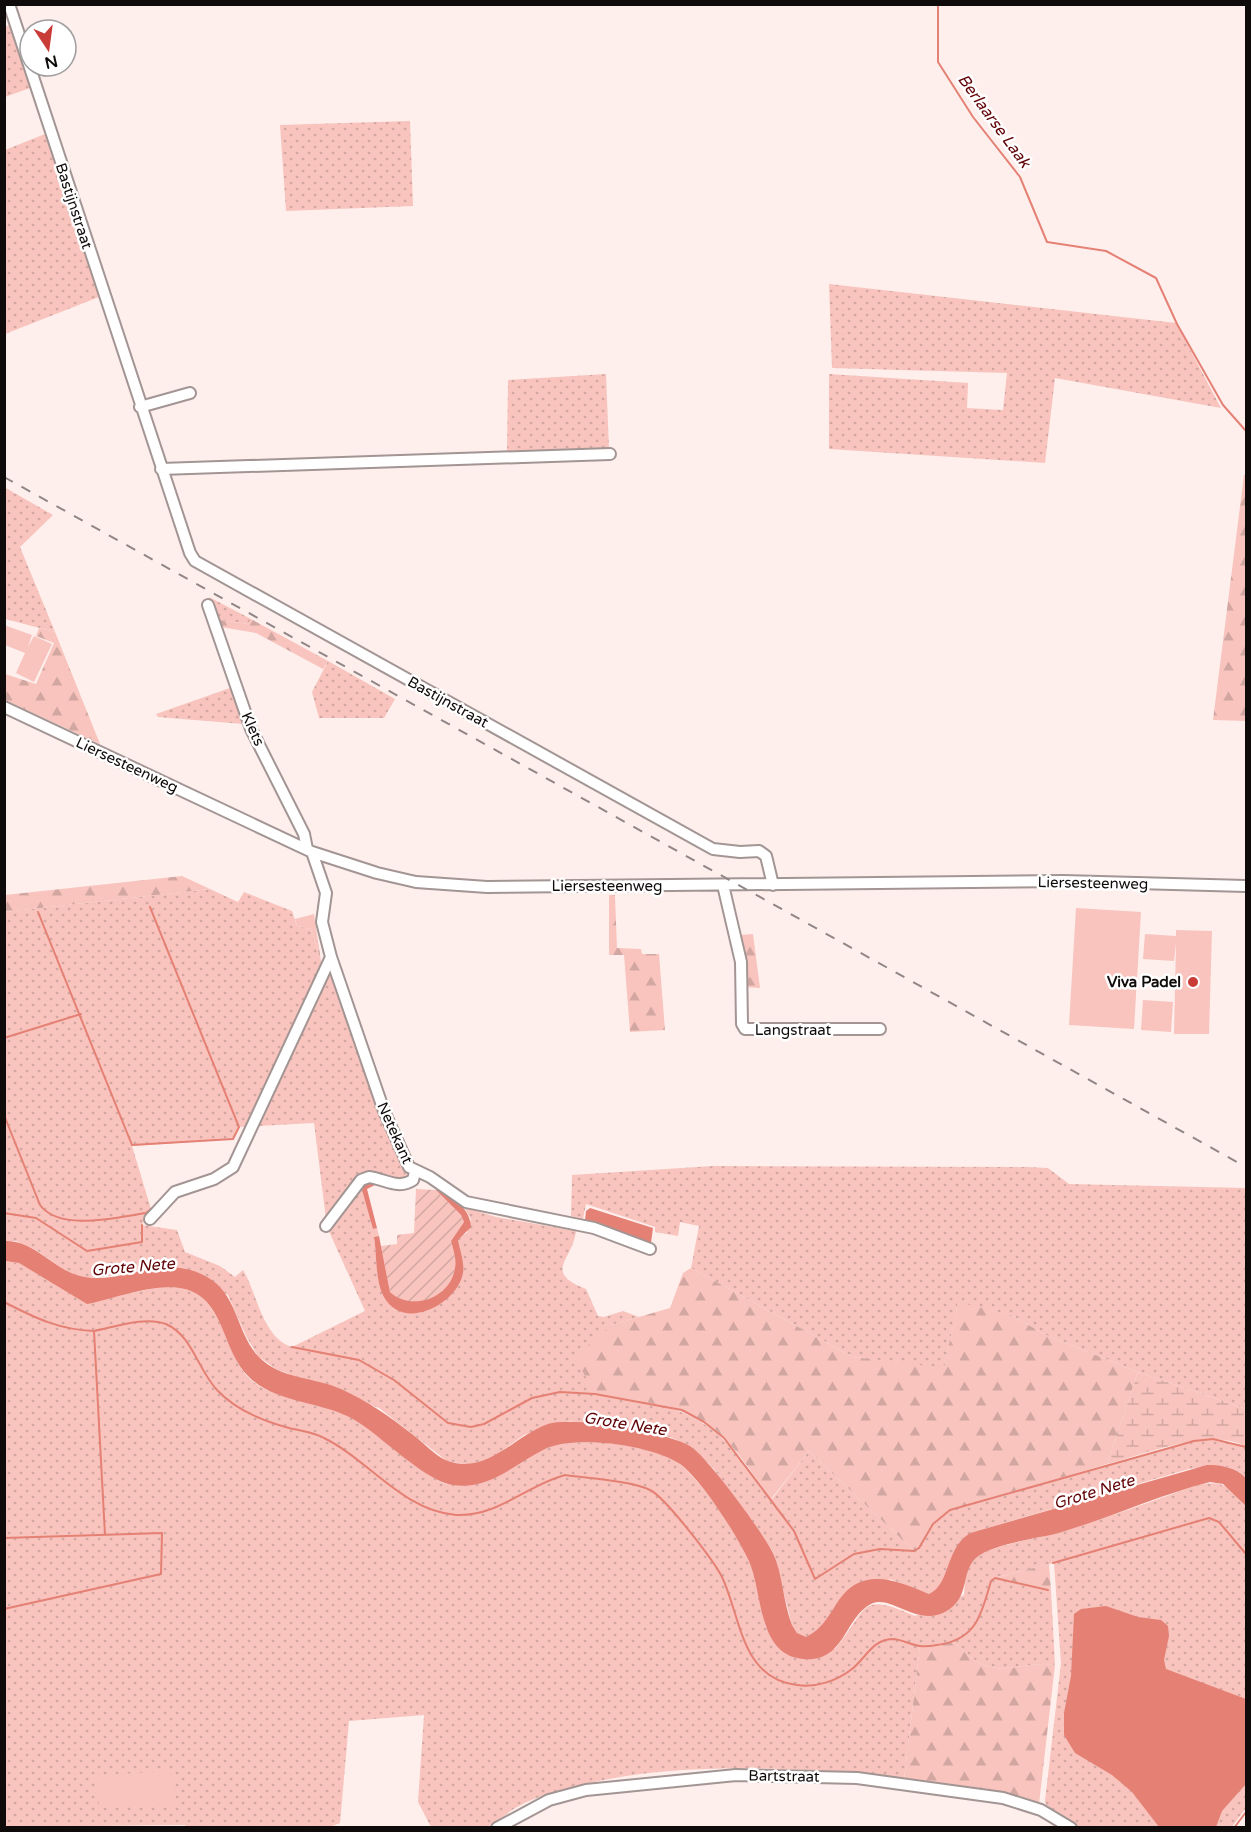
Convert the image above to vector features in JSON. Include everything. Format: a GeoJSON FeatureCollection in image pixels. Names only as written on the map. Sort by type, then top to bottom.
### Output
{"type":"FeatureCollection","features":[{"type":"Feature","properties":{"kind":"street","name":"Bastijnstraat"},"geometry":{"type":"LineString","coordinates":[[9,4],[140,407],[190,553],[195,561],[713,849],[740,852],[759,851],[766,856],[773,885]]}},
{"type":"Feature","properties":{"kind":"street"},"geometry":{"type":"LineString","coordinates":[[140,407],[190,393]]}},
{"type":"Feature","properties":{"kind":"street"},"geometry":{"type":"LineString","coordinates":[[161,469],[610,454]]}},
{"type":"Feature","properties":{"kind":"street","name":"Klets"},"geometry":{"type":"LineString","coordinates":[[208,605],[251,729],[304,834],[309,850]]}},
{"type":"Feature","properties":{"kind":"street","name":"Liersesteenweg"},"geometry":{"type":"LineString","coordinates":[[4,707],[309,850],[377,873],[439,884],[487,887],[1063,881],[1246,886]]}},
{"type":"Feature","properties":{"kind":"street","name":"Netekant"},"geometry":{"type":"LineString","coordinates":[[309,850],[326,893],[322,922],[331,957],[384,1111],[409,1167],[415,1172],[430,1177],[466,1202],[594,1228],[650,1249]]}},
{"type":"Feature","properties":{"kind":"street","name":"Langstraat"},"geometry":{"type":"LineString","coordinates":[[723,885],[741,962],[745,1029],[753,1031],[880,1029]]}},
{"type":"Feature","properties":{"kind":"street"},"geometry":{"type":"LineString","coordinates":[[150,1219],[175,1192],[229,1172],[239,1158],[331,957]]}},
{"type":"Feature","properties":{"kind":"street"},"geometry":{"type":"LineString","coordinates":[[326,1226],[361,1180],[369,1177],[391,1184],[408,1184],[415,1172]]}},
{"type":"Feature","properties":{"kind":"street","name":"Bartstraat"},"geometry":{"type":"LineString","coordinates":[[497,1827],[549,1800],[586,1790],[736,1775],[857,1778],[1003,1798],[1041,1810],[1071,1827]]}},
{"type":"Feature","properties":{"kind":"green space"},"geometry":{"type":"Polygon","coordinates":[[[9,25],[18,52],[18,78],[27,78],[30,88],[5,97],[5,27],[9,25]]]}},
{"type":"Feature","properties":{"kind":"green space"},"geometry":{"type":"Polygon","coordinates":[[[410,121],[413,206],[286,211],[280,125],[410,121]]]}},
{"type":"Feature","properties":{"kind":"green space"},"geometry":{"type":"Polygon","coordinates":[[[45,134],[99,297],[5,334],[5,150],[45,134]]]}},
{"type":"Feature","properties":{"kind":"green space"},"geometry":{"type":"Polygon","coordinates":[[[829,284],[1176,323],[1221,408],[1055,378],[1045,463],[829,449],[829,374],[968,383],[967,408],[1003,410],[1007,373],[832,368],[829,284]]]}},
{"type":"Feature","properties":{"kind":"green space"},"geometry":{"type":"Polygon","coordinates":[[[606,374],[609,449],[507,454],[508,380],[606,374]]]}},
{"type":"Feature","properties":{"kind":"green space"},"geometry":{"type":"Polygon","coordinates":[[[1244,475],[1246,476],[1246,721],[1213,720],[1244,475]]]}},
{"type":"Feature","properties":{"kind":"green space"},"geometry":{"type":"Polygon","coordinates":[[[4,487],[53,515],[20,547],[55,632],[5,619],[4,487]]]}},
{"type":"Feature","properties":{"kind":"green space"},"geometry":{"type":"Polygon","coordinates":[[[209,597],[251,619],[248,624],[220,620],[221,627],[218,627],[209,597]]]}},
{"type":"Feature","properties":{"kind":"green space"},"geometry":{"type":"Polygon","coordinates":[[[251,619],[328,661],[323,669],[256,633],[221,627],[220,620],[248,624],[251,619]]]}},
{"type":"Feature","properties":{"kind":"green space"},"geometry":{"type":"Polygon","coordinates":[[[4,625],[32,635],[28,647],[34,636],[52,644],[34,682],[16,673],[25,653],[5,645],[4,625]]]}},
{"type":"Feature","properties":{"kind":"green space"},"geometry":{"type":"Polygon","coordinates":[[[39,628],[55,632],[100,744],[5,700],[5,674],[36,684],[54,643],[36,636],[39,628]]]}},
{"type":"Feature","properties":{"kind":"green space"},"geometry":{"type":"Polygon","coordinates":[[[328,661],[395,699],[384,718],[319,718],[312,692],[328,661]]]}},
{"type":"Feature","properties":{"kind":"green space"},"geometry":{"type":"Polygon","coordinates":[[[230,688],[243,724],[158,717],[156,714],[230,688]]]}},
{"type":"Feature","properties":{"kind":"green space"},"geometry":{"type":"Polygon","coordinates":[[[182,876],[210,889],[5,912],[5,895],[182,876]]]}},
{"type":"Feature","properties":{"kind":"green space"},"geometry":{"type":"Polygon","coordinates":[[[210,889],[238,902],[244,892],[292,911],[297,926],[311,929],[321,961],[333,976],[408,1178],[363,1184],[373,1229],[377,1228],[379,1236],[374,1237],[377,1271],[387,1299],[395,1306],[407,1311],[458,1244],[458,1238],[467,1233],[471,1219],[464,1207],[496,1217],[576,1231],[574,1241],[563,1264],[565,1277],[586,1289],[598,1316],[604,1317],[623,1311],[639,1317],[611,1325],[656,1404],[677,1410],[710,1428],[735,1452],[772,1499],[809,1451],[914,1551],[919,1548],[933,1524],[950,1510],[1194,1441],[1213,1439],[1246,1447],[1246,1478],[1227,1467],[1189,1469],[970,1533],[939,1588],[929,1594],[890,1579],[826,1621],[816,1632],[806,1638],[797,1633],[792,1625],[773,1552],[713,1468],[692,1447],[670,1437],[569,1421],[524,1435],[492,1458],[470,1465],[447,1461],[379,1408],[276,1369],[258,1356],[246,1336],[228,1295],[184,1268],[152,1266],[100,1278],[82,1277],[67,1272],[36,1250],[16,1241],[5,1241],[4,912],[210,889]],[[314,1123],[239,1127],[233,1139],[132,1146],[151,1209],[142,1225],[177,1230],[185,1252],[220,1266],[235,1277],[243,1270],[267,1325],[282,1342],[292,1347],[365,1311],[327,1227],[314,1123]]]}},
{"type":"Feature","properties":{"kind":"green space"},"geometry":{"type":"Polygon","coordinates":[[[609,895],[615,895],[617,948],[641,949],[642,954],[659,954],[665,1030],[630,1032],[624,955],[609,955],[609,895]]]}},
{"type":"Feature","properties":{"kind":"green space"},"geometry":{"type":"Polygon","coordinates":[[[1076,908],[1141,912],[1134,1029],[1069,1025],[1076,908]]]}},
{"type":"Feature","properties":{"kind":"green space"},"geometry":{"type":"Polygon","coordinates":[[[314,914],[321,961],[311,929],[297,926],[295,919],[314,914]]]}},
{"type":"Feature","properties":{"kind":"green space","name":"Viva Padel"},"geometry":{"type":"Polygon","coordinates":[[[1176,930],[1212,931],[1209,1034],[1174,1034],[1176,943],[1174,961],[1143,959],[1145,934],[1176,936],[1176,930]]]}},
{"type":"Feature","properties":{"kind":"green space"},"geometry":{"type":"Polygon","coordinates":[[[753,934],[760,988],[745,987],[740,935],[753,934]]]}},
{"type":"Feature","properties":{"kind":"green space","name":"Viva Padel"},"geometry":{"type":"Polygon","coordinates":[[[1143,1000],[1173,1002],[1171,1032],[1141,1030],[1143,1000]]]}},
{"type":"Feature","properties":{"kind":"green space"},"geometry":{"type":"Polygon","coordinates":[[[713,1166],[1027,1167],[1048,1168],[1069,1184],[1246,1188],[1246,1409],[1138,1372],[1046,1335],[1011,1315],[958,1303],[944,1369],[853,1357],[691,1268],[699,1226],[680,1222],[678,1236],[655,1232],[655,1227],[586,1204],[583,1219],[571,1216],[572,1175],[713,1166]]]}},
{"type":"Feature","properties":{"kind":"green space"},"geometry":{"type":"Polygon","coordinates":[[[416,1189],[436,1190],[461,1215],[464,1222],[451,1241],[455,1254],[455,1268],[446,1287],[429,1299],[409,1301],[390,1292],[381,1246],[397,1244],[397,1235],[414,1233],[416,1189]]]}},
{"type":"Feature","properties":{"kind":"green space"},"geometry":{"type":"Polygon","coordinates":[[[4,1261],[19,1263],[87,1303],[166,1287],[189,1290],[209,1305],[239,1365],[255,1383],[277,1394],[327,1407],[348,1416],[443,1483],[457,1484],[490,1479],[536,1453],[561,1444],[594,1442],[630,1446],[675,1461],[707,1493],[747,1556],[756,1582],[766,1628],[835,1649],[866,1608],[883,1605],[915,1616],[964,1595],[968,1569],[977,1557],[985,1552],[1065,1531],[1195,1486],[1212,1483],[1224,1486],[1235,1493],[1246,1506],[1246,1808],[1231,1828],[1076,1827],[1047,1808],[1045,1801],[1061,1663],[1054,1563],[998,1577],[1051,1590],[1055,1665],[989,1667],[976,1661],[953,1642],[920,1646],[904,1779],[751,1768],[674,1771],[599,1781],[557,1791],[513,1809],[486,1827],[467,1829],[431,1827],[418,1802],[424,1715],[349,1721],[340,1823],[330,1827],[186,1828],[185,1825],[5,1827],[4,1261]]]}},
{"type":"Feature","properties":{"kind":"green space"},"geometry":{"type":"Polygon","coordinates":[[[691,1268],[853,1357],[944,1368],[958,1302],[1011,1315],[1046,1335],[1138,1372],[1107,1464],[950,1510],[933,1524],[919,1548],[914,1551],[809,1451],[771,1499],[736,1451],[709,1426],[695,1417],[663,1406],[595,1394],[575,1357],[611,1325],[670,1308],[683,1273],[691,1268]]]}},
{"type":"Feature","properties":{"kind":"green space"},"geometry":{"type":"Polygon","coordinates":[[[1138,1372],[1246,1409],[1246,1447],[1232,1441],[1197,1441],[1158,1449],[1107,1464],[1138,1372]]]}},
{"type":"Feature","properties":{"kind":"green space"},"geometry":{"type":"Polygon","coordinates":[[[1049,1564],[1051,1590],[995,1578],[1049,1564]]]}},
{"type":"Feature","properties":{"kind":"green space"},"geometry":{"type":"Polygon","coordinates":[[[953,1642],[976,1661],[989,1667],[1055,1665],[1039,1804],[1003,1795],[904,1779],[920,1646],[953,1642]]]}},
{"type":"Feature","properties":{"kind":"green space"},"geometry":{"type":"Polygon","coordinates":[[[174,1771],[176,1804],[99,1808],[97,1775],[174,1771]]]}},
{"type":"Feature","properties":{"kind":"shaded area"},"geometry":{"type":"Polygon","coordinates":[[[368,1181],[384,1183],[382,1187],[375,1185],[367,1189],[377,1228],[373,1229],[361,1186],[368,1181]]]}},
{"type":"Feature","properties":{"kind":"shaded area"},"geometry":{"type":"Polygon","coordinates":[[[436,1187],[464,1208],[470,1220],[471,1227],[458,1240],[463,1263],[462,1277],[457,1288],[438,1305],[427,1311],[403,1312],[392,1307],[381,1291],[374,1237],[379,1236],[390,1292],[409,1301],[429,1299],[438,1294],[452,1278],[456,1261],[451,1241],[464,1222],[461,1215],[436,1190],[436,1187]]]}},
{"type":"Feature","properties":{"kind":"shaded area"},"geometry":{"type":"Polygon","coordinates":[[[590,1208],[653,1228],[651,1243],[585,1220],[586,1211],[590,1208]]]}},
{"type":"Feature","properties":{"kind":"shaded area"},"geometry":{"type":"Polygon","coordinates":[[[5,1241],[25,1245],[80,1276],[112,1277],[173,1267],[190,1270],[207,1277],[225,1293],[245,1336],[266,1364],[286,1373],[331,1385],[360,1399],[378,1409],[434,1453],[448,1461],[462,1464],[488,1459],[536,1430],[548,1424],[561,1422],[598,1424],[641,1431],[690,1446],[721,1479],[767,1543],[776,1561],[792,1625],[797,1633],[806,1637],[820,1627],[846,1591],[868,1580],[892,1581],[929,1594],[941,1583],[956,1548],[970,1533],[1207,1465],[1228,1467],[1246,1478],[1246,1506],[1223,1484],[1210,1482],[1062,1532],[998,1547],[980,1555],[973,1561],[959,1599],[945,1612],[934,1616],[924,1616],[887,1603],[871,1604],[855,1619],[843,1638],[828,1654],[803,1659],[788,1655],[777,1646],[764,1620],[753,1574],[744,1551],[728,1524],[689,1471],[667,1457],[612,1444],[573,1443],[543,1450],[500,1475],[478,1484],[466,1486],[441,1482],[353,1419],[327,1408],[285,1397],[260,1386],[240,1367],[211,1307],[191,1291],[167,1287],[139,1291],[87,1304],[19,1263],[5,1261],[5,1241]]]}},
{"type":"Feature","properties":{"kind":"shaded area"},"geometry":{"type":"Polygon","coordinates":[[[1106,1606],[1138,1617],[1161,1620],[1168,1626],[1169,1636],[1164,1660],[1166,1669],[1246,1699],[1246,1784],[1222,1811],[1216,1827],[1159,1827],[1132,1792],[1112,1775],[1075,1753],[1064,1735],[1064,1713],[1071,1676],[1074,1614],[1081,1609],[1106,1606]]]}},
{"type":"Feature","properties":{"kind":"waterway","name":"Berlaarse Laak"},"geometry":{"type":"LineString","coordinates":[[938,4],[938,62],[973,117],[1020,177],[1047,242],[1106,251],[1156,278],[1177,324],[1223,405],[1246,431]]}},
{"type":"Feature","properties":{"kind":"waterway"},"geometry":{"type":"LineString","coordinates":[[38,912],[132,1145],[233,1139],[239,1127],[150,907]]}},
{"type":"Feature","properties":{"kind":"waterway"},"geometry":{"type":"LineString","coordinates":[[4,1038],[81,1014]]}},
{"type":"Feature","properties":{"kind":"waterway"},"geometry":{"type":"LineString","coordinates":[[4,1115],[40,1205],[49,1213],[61,1218],[90,1221],[146,1213],[151,1209]]}},
{"type":"Feature","properties":{"kind":"waterway"},"geometry":{"type":"LineString","coordinates":[[4,1213],[36,1218],[87,1251],[142,1242],[142,1225]]}},
{"type":"Feature","properties":{"kind":"waterway"},"geometry":{"type":"LineString","coordinates":[[4,1302],[48,1322],[94,1331],[105,1535]]}},
{"type":"Feature","properties":{"kind":"waterway"},"geometry":{"type":"LineString","coordinates":[[94,1331],[149,1321],[166,1324],[183,1337],[211,1383],[233,1404],[270,1422],[324,1438],[340,1447],[403,1495],[437,1511],[456,1515],[485,1511],[565,1475],[621,1482],[650,1490],[677,1516],[717,1569],[754,1659],[764,1671],[778,1680],[804,1686],[833,1680],[852,1669],[875,1645],[886,1640],[894,1639],[923,1646],[955,1641],[971,1629],[977,1621],[991,1581],[995,1578],[1048,1590]]}},
{"type":"Feature","properties":{"kind":"waterway"},"geometry":{"type":"LineString","coordinates":[[292,1347],[359,1360],[394,1380],[448,1423],[471,1427],[484,1424],[532,1398],[560,1392],[595,1394],[682,1410],[704,1422],[724,1438],[794,1531],[815,1579],[854,1554],[880,1549],[914,1551],[919,1548],[933,1524],[950,1510],[1194,1441],[1213,1439],[1246,1447]]}},
{"type":"Feature","properties":{"kind":"waterway"},"geometry":{"type":"LineString","coordinates":[[1053,1563],[1209,1518],[1219,1522],[1246,1554]]}},
{"type":"Feature","properties":{"kind":"waterway"},"geometry":{"type":"LineString","coordinates":[[4,1538],[162,1533],[161,1574],[4,1609]]}},
{"type":"Feature","properties":{"kind":"waterway"},"geometry":{"type":"LineString","coordinates":[[1234,1828],[1246,1812]]}},
{"type":"Feature","properties":{"kind":"railway"},"geometry":{"type":"LineString","coordinates":[[4,477],[1246,1167]]}},
{"type":"Feature","properties":{"kind":"place","name":"Viva Padel"},"geometry":{"type":"Point","coordinates":[1193,982]}},
{"type":"Feature","properties":{"kind":"water label","name":"Grote Nete"},"geometry":{"type":"Point","coordinates":[133,1267]}},
{"type":"Feature","properties":{"kind":"water label","name":"Grote Nete"},"geometry":{"type":"Point","coordinates":[625,1424]}},
{"type":"Feature","properties":{"kind":"water label","name":"Grote Nete"},"geometry":{"type":"Point","coordinates":[1094,1492]}}]}
